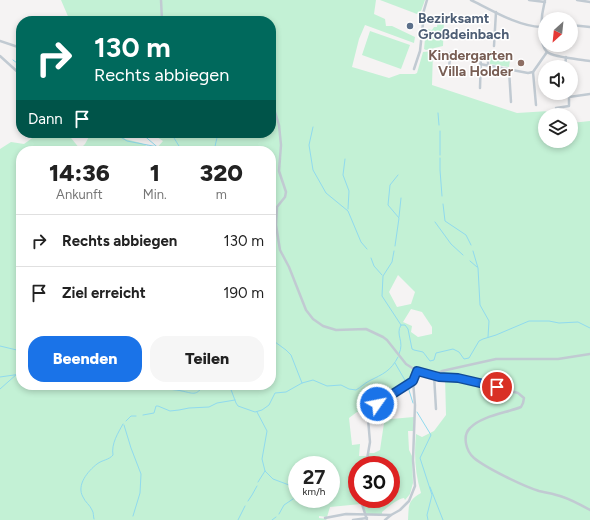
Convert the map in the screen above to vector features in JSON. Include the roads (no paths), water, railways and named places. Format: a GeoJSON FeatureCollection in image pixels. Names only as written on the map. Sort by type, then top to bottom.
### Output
{"type":"FeatureCollection","features":[{"type":"Feature","properties":{"kind":"street"},"geometry":{"type":"LineString","coordinates":[[161,0],[162,16]]}},
{"type":"Feature","properties":{"kind":"street"},"geometry":{"type":"LineString","coordinates":[[414,69],[420,51],[423,24],[422,17],[427,0]]}},
{"type":"Feature","properties":{"kind":"street"},"geometry":{"type":"LineString","coordinates":[[471,0],[517,21],[538,27]]}},
{"type":"Feature","properties":{"kind":"street"},"geometry":{"type":"LineString","coordinates":[[529,0],[545,1],[543,12]]}},
{"type":"Feature","properties":{"kind":"street"},"geometry":{"type":"LineString","coordinates":[[577,0],[590,2]]}},
{"type":"Feature","properties":{"kind":"street"},"geometry":{"type":"LineString","coordinates":[[494,46],[496,12]]}},
{"type":"Feature","properties":{"kind":"street"},"geometry":{"type":"LineString","coordinates":[[578,26],[590,27]]}},
{"type":"Feature","properties":{"kind":"street"},"geometry":{"type":"LineString","coordinates":[[0,41],[16,46]]}},
{"type":"Feature","properties":{"kind":"street"},"geometry":{"type":"LineString","coordinates":[[536,105],[533,72],[547,52],[554,55],[590,61]]}},
{"type":"Feature","properties":{"kind":"street"},"geometry":{"type":"LineString","coordinates":[[449,72],[450,53],[485,54],[488,56],[488,65]]}},
{"type":"Feature","properties":{"kind":"street"},"geometry":{"type":"LineString","coordinates":[[480,54],[480,88]]}},
{"type":"Feature","properties":{"kind":"street"},"geometry":{"type":"LineString","coordinates":[[0,56],[16,70]]}},
{"type":"Feature","properties":{"kind":"street"},"geometry":{"type":"LineString","coordinates":[[480,64],[528,73],[533,72]]}},
{"type":"Feature","properties":{"kind":"street"},"geometry":{"type":"LineString","coordinates":[[509,70],[511,102]]}},
{"type":"Feature","properties":{"kind":"street"},"geometry":{"type":"LineString","coordinates":[[578,96],[590,94]]}},
{"type":"Feature","properties":{"kind":"street"},"geometry":{"type":"LineString","coordinates":[[556,108],[569,106],[569,100]]}},
{"type":"Feature","properties":{"kind":"street"},"geometry":{"type":"LineString","coordinates":[[276,115],[279,125],[281,145],[279,172],[286,192],[285,197],[277,207],[276,225],[280,250],[289,267],[306,310],[323,326],[336,330],[366,329],[383,337],[387,340],[398,356],[406,364],[417,371],[443,377],[474,381],[511,390],[522,396],[524,400],[521,406],[484,420],[470,428],[466,434],[469,453],[482,464],[506,476],[535,489],[570,499],[590,510]]}},
{"type":"Feature","properties":{"kind":"street"},"geometry":{"type":"LineString","coordinates":[[434,375],[442,371],[496,359],[558,359],[590,354]]}},
{"type":"Feature","properties":{"kind":"street"},"geometry":{"type":"LineString","coordinates":[[385,520],[400,510],[409,501],[415,486],[413,460],[415,405],[413,381],[417,371]]}},
{"type":"Feature","properties":{"kind":"street"},"geometry":{"type":"LineString","coordinates":[[434,375],[436,409]]}},
{"type":"Feature","properties":{"kind":"street"},"geometry":{"type":"LineString","coordinates":[[368,456],[370,442],[368,413],[377,404],[413,381]]}},
{"type":"Feature","properties":{"kind":"street"},"geometry":{"type":"LineString","coordinates":[[363,508],[367,518]]}},
{"type":"Feature","properties":{"kind":"street"},"geometry":{"type":"LineString","coordinates":[[325,518],[346,514],[367,518]]}},
{"type":"Feature","properties":{"kind":"street"},"geometry":{"type":"LineString","coordinates":[[353,520],[391,515]]}},
{"type":"Feature","properties":{"kind":"waterway"},"geometry":{"type":"LineString","coordinates":[[438,113],[439,125]]}},
{"type":"Feature","properties":{"kind":"waterway"},"geometry":{"type":"LineString","coordinates":[[313,127],[309,145],[313,170],[326,193],[348,211],[361,242],[367,249]]}},
{"type":"Feature","properties":{"kind":"waterway"},"geometry":{"type":"LineString","coordinates":[[440,131],[440,155]]}},
{"type":"Feature","properties":{"kind":"waterway"},"geometry":{"type":"LineString","coordinates":[[122,138],[127,141],[153,146]]}},
{"type":"Feature","properties":{"kind":"waterway"},"geometry":{"type":"LineString","coordinates":[[147,138],[156,146]]}},
{"type":"Feature","properties":{"kind":"waterway"},"geometry":{"type":"LineString","coordinates":[[174,138],[179,146]]}},
{"type":"Feature","properties":{"kind":"waterway"},"geometry":{"type":"LineString","coordinates":[[215,146],[217,138]]}},
{"type":"Feature","properties":{"kind":"waterway"},"geometry":{"type":"LineString","coordinates":[[440,158],[442,196]]}},
{"type":"Feature","properties":{"kind":"waterway"},"geometry":{"type":"LineString","coordinates":[[345,159],[343,175],[349,191],[348,209]]}},
{"type":"Feature","properties":{"kind":"waterway"},"geometry":{"type":"LineString","coordinates":[[395,246],[399,218],[388,205],[390,185],[398,175]]}},
{"type":"Feature","properties":{"kind":"waterway"},"geometry":{"type":"LineString","coordinates":[[399,217],[401,198]]}},
{"type":"Feature","properties":{"kind":"waterway"},"geometry":{"type":"LineString","coordinates":[[443,204],[445,221],[466,235],[471,245]]}},
{"type":"Feature","properties":{"kind":"waterway"},"geometry":{"type":"LineString","coordinates":[[435,222],[451,244],[463,255]]}},
{"type":"Feature","properties":{"kind":"waterway"},"geometry":{"type":"LineString","coordinates":[[394,251],[392,262],[383,276],[382,296],[401,325]]}},
{"type":"Feature","properties":{"kind":"waterway"},"geometry":{"type":"LineString","coordinates":[[473,251],[478,268],[480,305],[489,321],[488,337]]}},
{"type":"Feature","properties":{"kind":"waterway"},"geometry":{"type":"LineString","coordinates":[[371,258],[374,266],[382,275]]}},
{"type":"Feature","properties":{"kind":"waterway"},"geometry":{"type":"LineString","coordinates":[[470,261],[477,267]]}},
{"type":"Feature","properties":{"kind":"waterway"},"geometry":{"type":"LineString","coordinates":[[399,354],[401,349],[399,329],[401,325],[405,325],[408,329],[412,349],[423,352],[430,361],[434,360],[436,353],[453,349],[459,352],[464,359],[469,358],[479,341],[529,321],[549,321],[559,323],[578,322],[590,328]]}},
{"type":"Feature","properties":{"kind":"waterway"},"geometry":{"type":"LineString","coordinates":[[276,343],[291,355],[302,383]]}},
{"type":"Feature","properties":{"kind":"waterway"},"geometry":{"type":"LineString","coordinates":[[0,346],[16,350]]}},
{"type":"Feature","properties":{"kind":"waterway"},"geometry":{"type":"LineString","coordinates":[[231,390],[238,406],[255,412],[262,410],[269,405],[275,393],[286,392],[302,383],[313,380],[327,386],[341,385],[349,389],[356,390],[367,382],[386,372],[398,357]]}},
{"type":"Feature","properties":{"kind":"waterway"},"geometry":{"type":"LineString","coordinates":[[395,363],[406,382]]}},
{"type":"Feature","properties":{"kind":"waterway"},"geometry":{"type":"LineString","coordinates":[[0,377],[16,375]]}},
{"type":"Feature","properties":{"kind":"waterway"},"geometry":{"type":"LineString","coordinates":[[0,389],[16,375]]}},
{"type":"Feature","properties":{"kind":"waterway"},"geometry":{"type":"LineString","coordinates":[[408,387],[413,403]]}},
{"type":"Feature","properties":{"kind":"waterway"},"geometry":{"type":"LineString","coordinates":[[179,390],[191,393],[196,393],[200,390]]}},
{"type":"Feature","properties":{"kind":"waterway"},"geometry":{"type":"LineString","coordinates":[[143,415],[154,413],[156,406],[170,411],[209,407],[217,403],[235,400]]}},
{"type":"Feature","properties":{"kind":"waterway"},"geometry":{"type":"LineString","coordinates":[[257,412],[267,431],[262,459],[265,471],[273,479],[288,485]]}},
{"type":"Feature","properties":{"kind":"waterway"},"geometry":{"type":"LineString","coordinates":[[417,412],[431,435],[420,458],[432,495],[427,515],[428,520]]}},
{"type":"Feature","properties":{"kind":"waterway"},"geometry":{"type":"LineString","coordinates":[[126,421],[131,416],[136,416]]}},
{"type":"Feature","properties":{"kind":"waterway"},"geometry":{"type":"LineString","coordinates":[[94,519],[93,511],[84,499],[81,492],[82,483],[87,474],[94,467],[113,455],[114,443],[123,424]]}},
{"type":"Feature","properties":{"kind":"waterway"},"geometry":{"type":"LineString","coordinates":[[124,425],[141,474],[140,493],[133,516]]}},
{"type":"Feature","properties":{"kind":"waterway"},"geometry":{"type":"LineString","coordinates":[[258,482],[265,471]]}},
{"type":"Feature","properties":{"kind":"waterway"},"geometry":{"type":"LineString","coordinates":[[248,501],[257,486]]}},
{"type":"Feature","properties":{"kind":"waterway"},"geometry":{"type":"LineString","coordinates":[[430,487],[443,520]]}},
{"type":"Feature","properties":{"kind":"waterway"},"geometry":{"type":"LineString","coordinates":[[279,514],[284,505],[288,502]]}},
{"type":"Feature","properties":{"kind":"waterway"},"geometry":{"type":"LineString","coordinates":[[238,520],[245,506]]}},
{"type":"Feature","properties":{"kind":"waterway"},"geometry":{"type":"LineString","coordinates":[[272,520],[276,517]]}},
{"type":"Feature","properties":{"kind":"place","name":"Bezirksamt Großdeinbach"},"geometry":{"type":"Point","coordinates":[410,26]}},
{"type":"Feature","properties":{"kind":"place","name":"Kindergarten Villa Holder"},"geometry":{"type":"Point","coordinates":[521,63]}}]}
